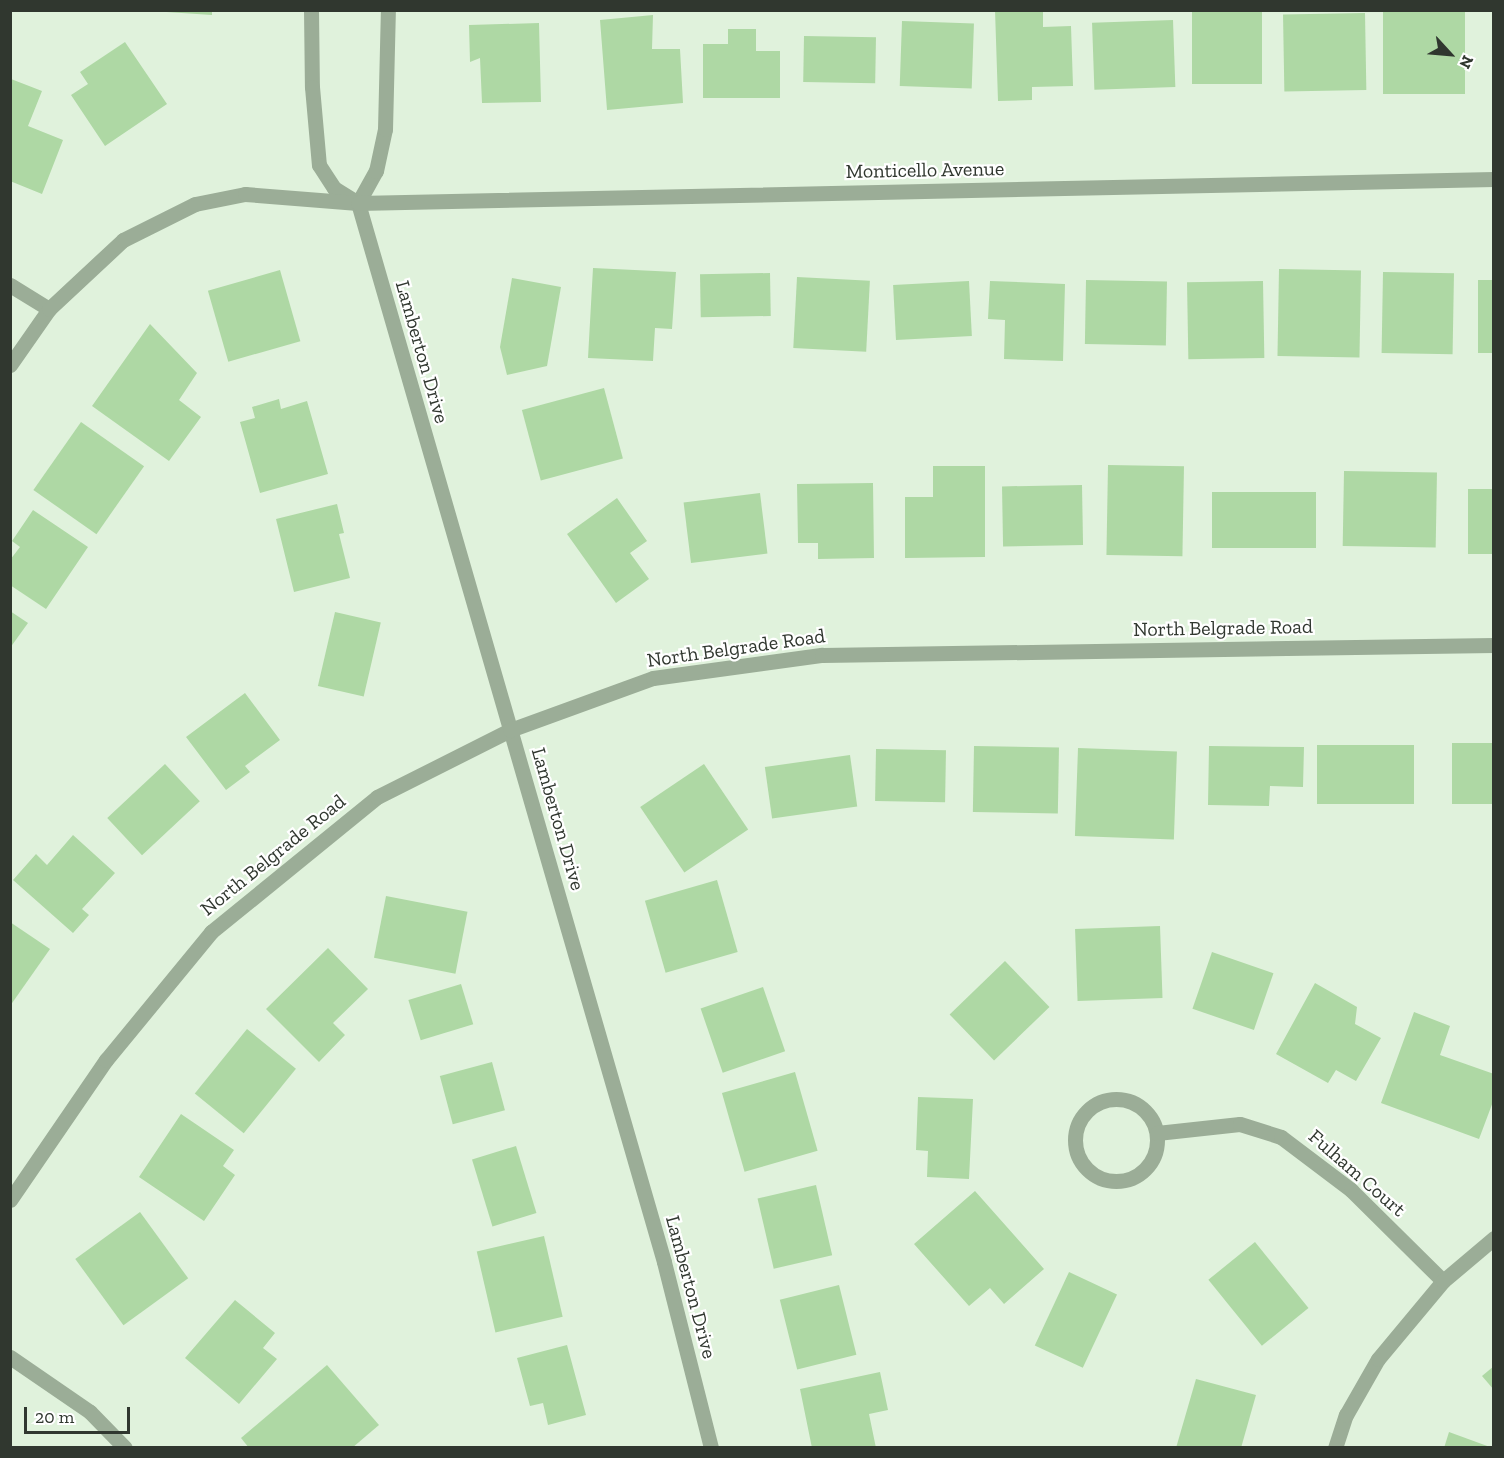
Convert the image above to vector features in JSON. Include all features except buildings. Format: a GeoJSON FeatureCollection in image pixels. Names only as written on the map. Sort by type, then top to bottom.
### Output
{"type":"FeatureCollection","features":[{"type":"Feature","properties":{"kind":"street"},"geometry":{"type":"LineString","coordinates":[[311,10],[312,87],[319,165],[334,188],[358,203],[376,171],[385,129],[388,10]]}},
{"type":"Feature","properties":{"kind":"street","name":"Monticello Avenue"},"geometry":{"type":"LineString","coordinates":[[10,365],[49,309],[123,240],[195,204],[245,194],[358,203],[1494,179]]}},
{"type":"Feature","properties":{"kind":"street","name":"Lamberton Drive"},"geometry":{"type":"LineString","coordinates":[[358,203],[664,1262],[711,1448]]}},
{"type":"Feature","properties":{"kind":"street"},"geometry":{"type":"LineString","coordinates":[[10,285],[49,309]]}},
{"type":"Feature","properties":{"kind":"street","name":"North Belgrade Road"},"geometry":{"type":"LineString","coordinates":[[10,1200],[106,1060],[212,932],[377,797],[510,730],[653,678],[822,655],[1494,645]]}},
{"type":"Feature","properties":{"kind":"street"},"geometry":{"type":"LineString","coordinates":[[1109,1099],[1125,1099],[1140,1106],[1151,1118],[1157,1133],[1156,1149],[1150,1163],[1123,1181],[1107,1180],[1092,1173],[1081,1162],[1076,1147],[1076,1130],[1083,1116],[1109,1099]]}},
{"type":"Feature","properties":{"kind":"street","name":"Fulham Court"},"geometry":{"type":"LineString","coordinates":[[1157,1133],[1240,1124],[1281,1137],[1350,1190],[1443,1281]]}},
{"type":"Feature","properties":{"kind":"street"},"geometry":{"type":"LineString","coordinates":[[1335,1448],[1346,1415],[1378,1359],[1443,1281],[1494,1238]]}},
{"type":"Feature","properties":{"kind":"street"},"geometry":{"type":"LineString","coordinates":[[10,1357],[90,1412],[125,1448]]}}]}
